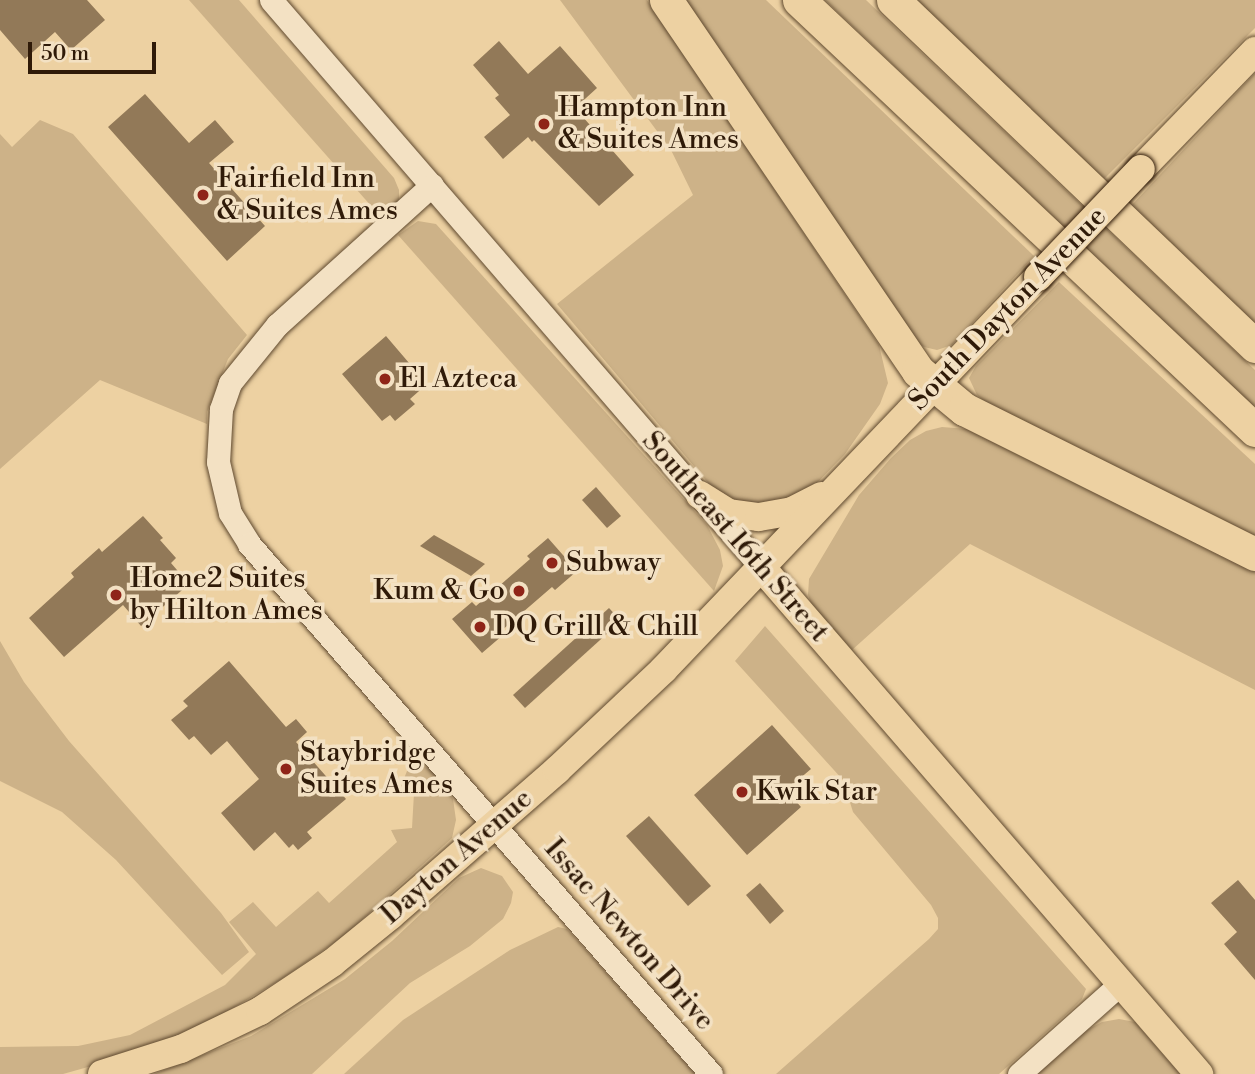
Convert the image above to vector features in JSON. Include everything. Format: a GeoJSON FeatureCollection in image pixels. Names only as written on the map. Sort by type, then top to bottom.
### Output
{"type":"FeatureCollection","features":[{"type":"Feature","properties":{"kind":"highway"},"geometry":{"type":"LineString","coordinates":[[666,0],[918,372],[964,409],[1255,554]]}},
{"type":"Feature","properties":{"kind":"highway"},"geometry":{"type":"LineString","coordinates":[[799,0],[1255,430]]}},
{"type":"Feature","properties":{"kind":"highway"},"geometry":{"type":"LineString","coordinates":[[893,0],[1255,346]]}},
{"type":"Feature","properties":{"kind":"main road","name":"South Dayton Avenue"},"geometry":{"type":"LineString","coordinates":[[762,568],[1255,51]]}},
{"type":"Feature","properties":{"kind":"main road"},"geometry":{"type":"LineString","coordinates":[[699,495],[729,513],[759,517],[792,511],[846,479]]}},
{"type":"Feature","properties":{"kind":"main road","name":"Dayton Avenue"},"geometry":{"type":"LineString","coordinates":[[102,1074],[181,1049],[260,1011],[332,963],[495,825],[663,670],[762,568]]}},
{"type":"Feature","properties":{"kind":"main road","name":"Southeast 16th Street"},"geometry":{"type":"LineString","coordinates":[[762,568],[1199,1074]]}},
{"type":"Feature","properties":{"kind":"street","name":"Southeast 16th Street"},"geometry":{"type":"LineString","coordinates":[[271,0],[762,568]]}},
{"type":"Feature","properties":{"kind":"street","name":"Issac Newton Drive"},"geometry":{"type":"LineString","coordinates":[[432,185],[277,325],[230,383],[221,409],[218,462],[230,513],[248,544],[711,1074]]}},
{"type":"Feature","properties":{"kind":"street"},"geometry":{"type":"LineString","coordinates":[[1019,1074],[1121,983]]}},
{"type":"Feature","properties":{"kind":"shaded area"},"geometry":{"type":"Polygon","coordinates":[[[189,0],[239,0],[394,178],[399,190],[399,200],[380,216],[189,0]]]}},
{"type":"Feature","properties":{"kind":"shaded area"},"geometry":{"type":"Polygon","coordinates":[[[560,0],[647,0],[879,345],[888,383],[880,404],[845,454],[815,485],[789,502],[737,510],[715,491],[557,304],[693,195],[671,150],[560,0]]]}},
{"type":"Feature","properties":{"kind":"shaded area"},"geometry":{"type":"Polygon","coordinates":[[[684,0],[766,0],[1034,256],[952,345],[937,350],[924,347],[909,337],[684,0]]]}},
{"type":"Feature","properties":{"kind":"shaded area"},"geometry":{"type":"Polygon","coordinates":[[[825,0],[866,0],[1255,370],[1255,409],[825,0]]]}},
{"type":"Feature","properties":{"kind":"shaded area"},"geometry":{"type":"Polygon","coordinates":[[[914,0],[1255,0],[1255,28],[1103,180],[914,0]]]}},
{"type":"Feature","properties":{"kind":"shaded area"},"geometry":{"type":"Polygon","coordinates":[[[1255,73],[1255,325],[1131,206],[1255,73]]]}},
{"type":"Feature","properties":{"kind":"shaded area"},"geometry":{"type":"Polygon","coordinates":[[[40,120],[73,134],[247,335],[228,359],[207,412],[207,424],[100,380],[0,469],[0,134],[12,147],[40,120]]]}},
{"type":"Feature","properties":{"kind":"shaded area"},"geometry":{"type":"Polygon","coordinates":[[[418,221],[436,224],[707,525],[720,550],[723,566],[714,591],[398,235],[418,221]]]}},
{"type":"Feature","properties":{"kind":"shaded area"},"geometry":{"type":"Polygon","coordinates":[[[1059,282],[1255,464],[1255,540],[995,410],[977,395],[969,378],[976,366],[1059,282]]]}},
{"type":"Feature","properties":{"kind":"shaded area"},"geometry":{"type":"Polygon","coordinates":[[[942,427],[967,429],[1255,572],[1255,690],[970,544],[852,650],[812,606],[808,595],[809,579],[859,495],[891,458],[910,440],[926,431],[942,427]]]}},
{"type":"Feature","properties":{"kind":"shaded area"},"geometry":{"type":"Polygon","coordinates":[[[765,626],[1086,989],[1082,999],[1070,1011],[999,1074],[776,1074],[929,939],[938,929],[938,918],[931,905],[853,812],[843,780],[735,661],[765,626]]]}},
{"type":"Feature","properties":{"kind":"shaded area"},"geometry":{"type":"Polygon","coordinates":[[[0,641],[24,682],[69,741],[221,913],[249,952],[222,975],[116,860],[62,812],[0,781],[0,641]]]}},
{"type":"Feature","properties":{"kind":"shaded area"},"geometry":{"type":"Polygon","coordinates":[[[416,766],[430,768],[453,799],[456,820],[452,838],[344,936],[280,980],[218,1017],[145,1051],[63,1074],[0,1074],[0,1047],[78,1046],[130,1035],[225,985],[256,954],[229,922],[253,902],[276,927],[318,891],[329,903],[397,842],[391,830],[412,828],[414,793],[405,793],[401,786],[407,771],[416,766]]]}},
{"type":"Feature","properties":{"kind":"shaded area"},"geometry":{"type":"Polygon","coordinates":[[[481,868],[502,876],[513,892],[503,919],[470,946],[410,983],[312,1074],[154,1074],[251,1036],[345,979],[392,941],[459,878],[481,868]]]}},
{"type":"Feature","properties":{"kind":"shaded area"},"geometry":{"type":"Polygon","coordinates":[[[558,927],[567,929],[695,1074],[344,1074],[403,1020],[510,950],[558,927]]]}},
{"type":"Feature","properties":{"kind":"shaded area"},"geometry":{"type":"Polygon","coordinates":[[[1119,1019],[1135,1022],[1180,1074],[1036,1074],[1083,1032],[1102,1022],[1119,1019]]]}},
{"type":"Feature","properties":{"kind":"building"},"geometry":{"type":"Polygon","coordinates":[[[0,0],[87,0],[105,20],[71,50],[55,32],[25,59],[0,30],[0,0]]]}},
{"type":"Feature","properties":{"kind":"building","name":"Hampton Inn & Suites Ames"},"geometry":{"type":"Polygon","coordinates":[[[499,41],[528,74],[560,46],[597,88],[575,108],[634,175],[599,206],[534,140],[532,142],[528,137],[503,159],[484,137],[510,115],[495,98],[499,95],[473,65],[499,41]]]}},
{"type":"Feature","properties":{"kind":"building","name":"Fairfield Inn & Suites Ames"},"geometry":{"type":"Polygon","coordinates":[[[145,94],[189,143],[215,120],[234,142],[209,163],[265,226],[227,261],[108,127],[145,94]]]}},
{"type":"Feature","properties":{"kind":"building","name":"El Azteca"},"geometry":{"type":"Polygon","coordinates":[[[386,336],[427,384],[410,399],[415,404],[395,421],[390,415],[382,421],[342,374],[386,336]]]}},
{"type":"Feature","properties":{"kind":"building"},"geometry":{"type":"Polygon","coordinates":[[[596,487],[621,516],[607,528],[582,500],[596,487]]]}},
{"type":"Feature","properties":{"kind":"building","name":"Home2 Suites by Hilton Ames"},"geometry":{"type":"Polygon","coordinates":[[[143,516],[163,538],[160,540],[176,558],[171,563],[189,584],[141,626],[123,605],[64,657],[29,618],[74,577],[71,573],[99,548],[102,552],[143,516]]]}},
{"type":"Feature","properties":{"kind":"building"},"geometry":{"type":"Polygon","coordinates":[[[434,535],[485,564],[471,576],[420,546],[434,535]]]}},
{"type":"Feature","properties":{"kind":"building"},"geometry":{"type":"Polygon","coordinates":[[[548,538],[577,571],[555,590],[552,587],[500,632],[503,635],[482,653],[452,619],[472,602],[476,606],[530,559],[527,556],[548,538]]]}},
{"type":"Feature","properties":{"kind":"building"},"geometry":{"type":"Polygon","coordinates":[[[609,608],[621,621],[525,708],[513,695],[609,608]]]}},
{"type":"Feature","properties":{"kind":"building","name":"Staybridge Suites Ames"},"geometry":{"type":"Polygon","coordinates":[[[229,661],[286,727],[296,719],[307,732],[296,742],[346,799],[307,832],[312,838],[298,850],[293,844],[289,848],[275,832],[254,851],[221,813],[259,779],[227,741],[211,755],[194,736],[189,740],[171,720],[188,706],[183,701],[229,661]]]}},
{"type":"Feature","properties":{"kind":"building","name":"Kwik Star"},"geometry":{"type":"Polygon","coordinates":[[[772,725],[811,769],[786,790],[801,807],[747,855],[694,795],[772,725]]]}},
{"type":"Feature","properties":{"kind":"building"},"geometry":{"type":"Polygon","coordinates":[[[649,816],[711,886],[688,906],[626,836],[649,816]]]}},
{"type":"Feature","properties":{"kind":"building"},"geometry":{"type":"Polygon","coordinates":[[[1238,880],[1255,900],[1255,980],[1224,944],[1237,932],[1211,903],[1238,880]]]}},
{"type":"Feature","properties":{"kind":"building"},"geometry":{"type":"Polygon","coordinates":[[[760,883],[784,911],[770,924],[746,895],[760,883]]]}},
{"type":"Feature","properties":{"kind":"place","name":"Hampton Inn & Suites Ames"},"geometry":{"type":"Point","coordinates":[544,124]}},
{"type":"Feature","properties":{"kind":"place","name":"Fairfield Inn & Suites Ames"},"geometry":{"type":"Point","coordinates":[203,195]}},
{"type":"Feature","properties":{"kind":"place","name":"El Azteca"},"geometry":{"type":"Point","coordinates":[385,379]}},
{"type":"Feature","properties":{"kind":"place","name":"Subway"},"geometry":{"type":"Point","coordinates":[552,563]}},
{"type":"Feature","properties":{"kind":"place","name":"Kum & Go"},"geometry":{"type":"Point","coordinates":[519,591]}},
{"type":"Feature","properties":{"kind":"place","name":"Home2 Suites by Hilton Ames"},"geometry":{"type":"Point","coordinates":[116,595]}},
{"type":"Feature","properties":{"kind":"place","name":"DQ Grill & Chill"},"geometry":{"type":"Point","coordinates":[480,627]}},
{"type":"Feature","properties":{"kind":"place","name":"Staybridge Suites Ames"},"geometry":{"type":"Point","coordinates":[286,769]}},
{"type":"Feature","properties":{"kind":"place","name":"Kwik Star"},"geometry":{"type":"Point","coordinates":[742,792]}}]}
